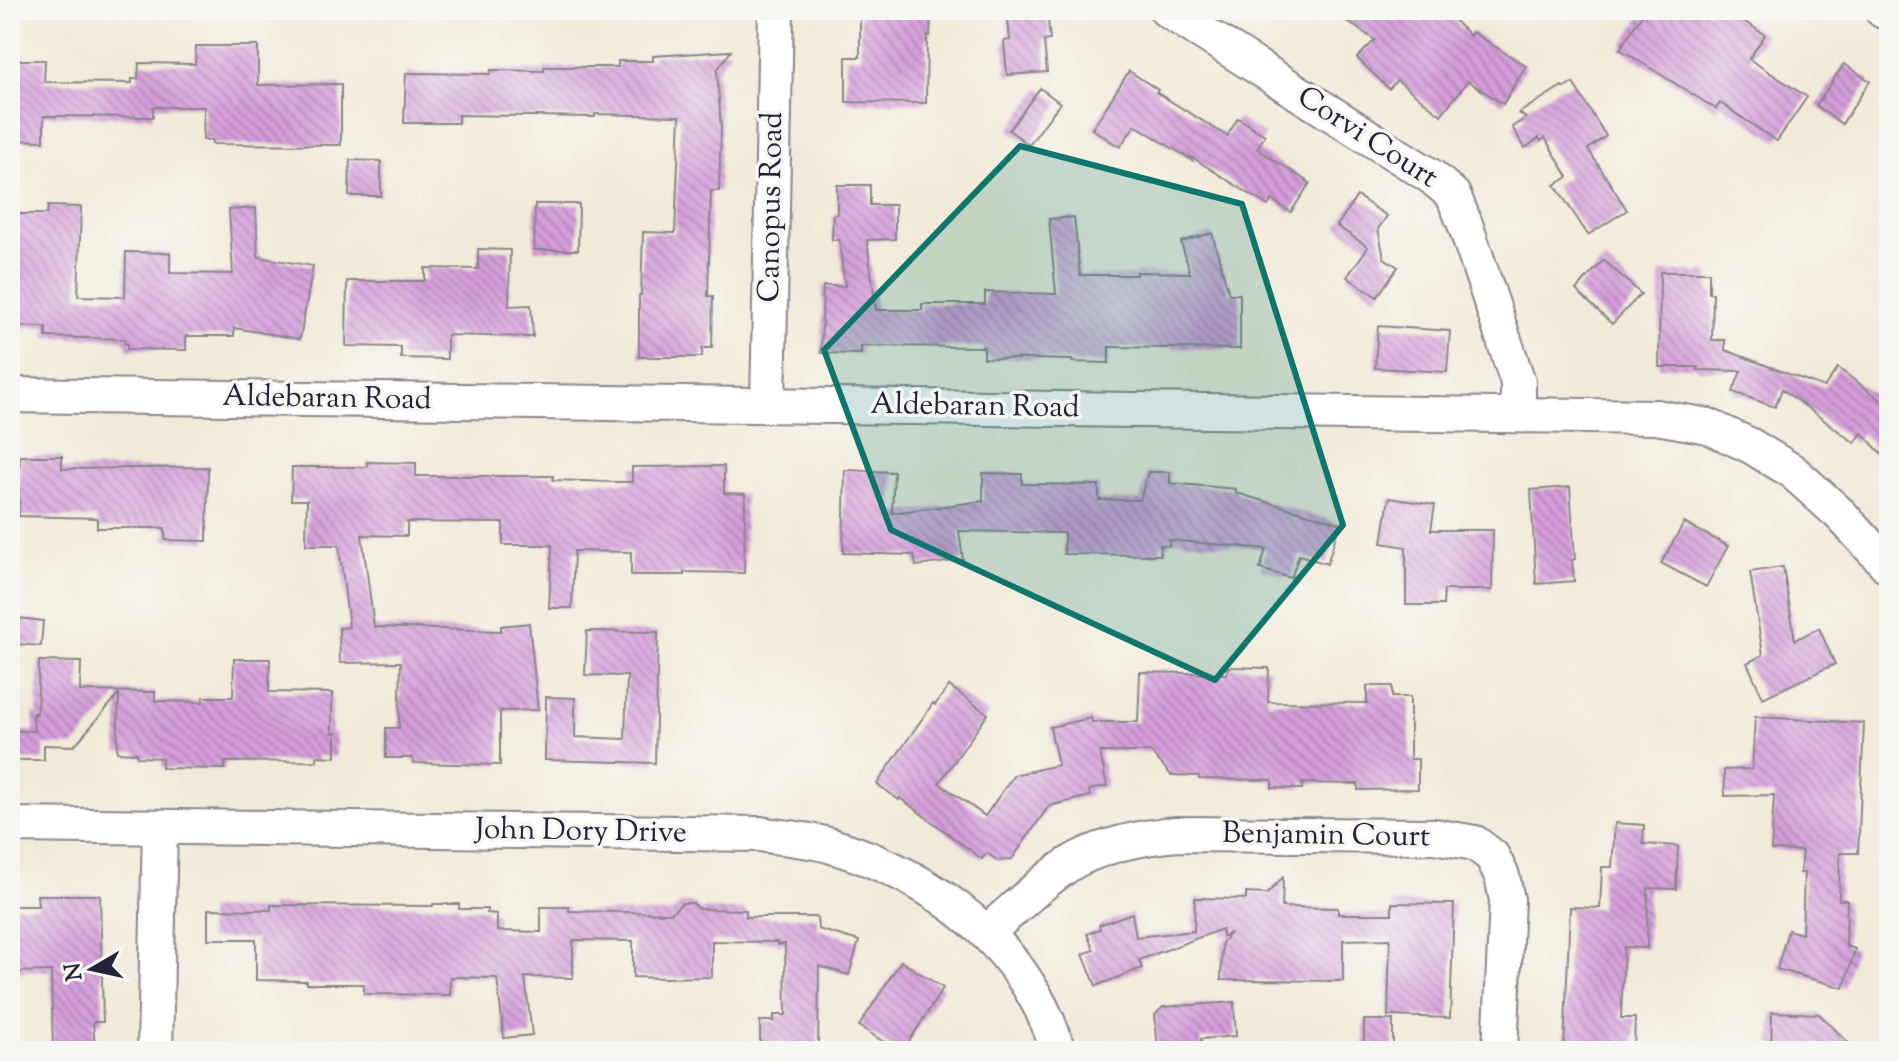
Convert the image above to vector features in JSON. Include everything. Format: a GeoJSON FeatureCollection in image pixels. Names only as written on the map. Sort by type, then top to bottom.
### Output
{"type":"FeatureCollection","features":[{"type":"Feature","properties":{"kind":"street","name":"Canopus Road"},"geometry":{"type":"LineString","coordinates":[[768,404],[776,10]]}},
{"type":"Feature","properties":{"kind":"street","name":"Corvi Court"},"geometry":{"type":"LineString","coordinates":[[1167,10],[1432,177],[1453,195],[1518,382],[1518,414]]}},
{"type":"Feature","properties":{"kind":"street"},"geometry":{"type":"LineString","coordinates":[[1882,10],[1889,14]]}},
{"type":"Feature","properties":{"kind":"street","name":"Aldebaran Road"},"geometry":{"type":"LineString","coordinates":[[10,395],[1656,417],[1708,426],[1751,446],[1792,471],[1841,515],[1889,567]]}},
{"type":"Feature","properties":{"kind":"street","name":"John Dory Drive"},"geometry":{"type":"LineString","coordinates":[[10,825],[760,834],[830,846],[899,871],[952,904],[987,932],[1033,993],[1052,1030],[1058,1051]]}},
{"type":"Feature","properties":{"kind":"street"},"geometry":{"type":"LineString","coordinates":[[155,1051],[160,827]]}},
{"type":"Feature","properties":{"kind":"street","name":"Benjamin Court"},"geometry":{"type":"LineString","coordinates":[[987,932],[1079,858],[1148,836],[1434,836],[1458,839],[1475,843],[1492,856],[1502,876],[1507,900],[1500,1051]]}},
{"type":"Feature","properties":{"kind":"highlighted area"},"geometry":{"type":"Polygon","coordinates":[[[1020,146],[1242,204],[1343,525],[1215,680],[891,530],[824,350],[1020,146]]]}},
{"type":"Feature","properties":{"kind":"building"},"geometry":{"type":"Polygon","coordinates":[[[860,10],[931,10],[930,36],[927,36],[926,103],[846,102],[846,57],[860,57],[860,10]]]}},
{"type":"Feature","properties":{"kind":"building"},"geometry":{"type":"Polygon","coordinates":[[[1007,10],[1047,10],[1050,40],[1044,41],[1047,72],[1007,75],[1004,41],[1010,40],[1007,10]]]}},
{"type":"Feature","properties":{"kind":"building"},"geometry":{"type":"Polygon","coordinates":[[[1330,10],[1444,10],[1470,36],[1472,32],[1526,66],[1503,104],[1468,81],[1441,115],[1397,80],[1389,89],[1357,58],[1375,40],[1330,10]]]}},
{"type":"Feature","properties":{"kind":"building"},"geometry":{"type":"Polygon","coordinates":[[[1645,10],[1727,10],[1765,35],[1749,59],[1807,97],[1777,141],[1720,103],[1716,109],[1620,49],[1645,10]]]}},
{"type":"Feature","properties":{"kind":"building"},"geometry":{"type":"Polygon","coordinates":[[[196,46],[258,46],[258,85],[341,84],[341,145],[212,144],[212,140],[203,140],[204,107],[153,107],[153,117],[44,116],[44,141],[10,140],[10,60],[45,60],[44,82],[132,83],[132,79],[138,79],[139,63],[195,64],[196,46]]]}},
{"type":"Feature","properties":{"kind":"building"},"geometry":{"type":"Polygon","coordinates":[[[731,51],[717,70],[721,128],[719,191],[711,191],[708,296],[713,296],[712,348],[702,348],[702,357],[639,357],[643,232],[675,233],[680,116],[458,115],[458,123],[404,123],[406,73],[490,74],[491,70],[544,71],[544,67],[618,67],[618,61],[653,61],[653,56],[731,51]]]}},
{"type":"Feature","properties":{"kind":"building"},"geometry":{"type":"Polygon","coordinates":[[[1844,64],[1870,81],[1842,124],[1816,106],[1844,64]]]}},
{"type":"Feature","properties":{"kind":"building"},"geometry":{"type":"Polygon","coordinates":[[[1129,71],[1158,90],[1156,92],[1227,136],[1238,118],[1265,135],[1257,149],[1310,183],[1291,212],[1272,200],[1268,206],[1135,125],[1120,147],[1092,129],[1129,71]]]}},
{"type":"Feature","properties":{"kind":"building"},"geometry":{"type":"Polygon","coordinates":[[[1573,83],[1606,136],[1588,149],[1627,210],[1588,235],[1555,185],[1568,177],[1545,138],[1541,141],[1539,138],[1525,148],[1512,127],[1526,118],[1519,113],[1562,86],[1564,88],[1573,83]]]}},
{"type":"Feature","properties":{"kind":"building"},"geometry":{"type":"Polygon","coordinates":[[[1040,88],[1060,103],[1029,145],[1009,130],[1040,88]]]}},
{"type":"Feature","properties":{"kind":"building"},"geometry":{"type":"Polygon","coordinates":[[[350,160],[381,161],[381,196],[349,196],[350,160]]]}},
{"type":"Feature","properties":{"kind":"building"},"geometry":{"type":"Polygon","coordinates":[[[837,185],[870,185],[870,205],[895,205],[895,239],[867,240],[876,310],[922,310],[922,304],[985,304],[985,292],[1056,294],[1049,219],[1074,217],[1080,275],[1190,273],[1181,242],[1212,233],[1229,294],[1240,294],[1240,349],[1109,347],[1109,363],[984,358],[984,347],[861,346],[861,354],[821,353],[823,286],[845,286],[839,240],[832,240],[833,215],[837,214],[837,185]]]}},
{"type":"Feature","properties":{"kind":"building"},"geometry":{"type":"Polygon","coordinates":[[[1357,196],[1387,216],[1378,229],[1384,258],[1398,267],[1377,297],[1347,277],[1368,247],[1337,226],[1357,196]]]}},
{"type":"Feature","properties":{"kind":"building"},"geometry":{"type":"Polygon","coordinates":[[[535,204],[579,204],[578,250],[534,250],[535,204]]]}},
{"type":"Feature","properties":{"kind":"building"},"geometry":{"type":"Polygon","coordinates":[[[48,206],[81,207],[78,296],[125,297],[126,252],[170,253],[170,273],[233,274],[229,210],[256,208],[258,257],[313,266],[300,339],[234,328],[234,336],[186,336],[186,350],[127,349],[124,339],[46,337],[46,327],[10,326],[10,284],[17,284],[18,214],[47,214],[48,206]]]}},
{"type":"Feature","properties":{"kind":"building"},"geometry":{"type":"Polygon","coordinates":[[[478,249],[510,250],[509,306],[531,305],[533,337],[447,335],[447,359],[401,358],[401,347],[346,346],[347,281],[425,281],[425,268],[478,269],[478,249]]]}},
{"type":"Feature","properties":{"kind":"building"},"geometry":{"type":"Polygon","coordinates":[[[1604,260],[1641,294],[1612,324],[1576,290],[1604,260]]]}},
{"type":"Feature","properties":{"kind":"building"},"geometry":{"type":"Polygon","coordinates":[[[1660,272],[1709,272],[1709,293],[1713,293],[1712,340],[1725,340],[1725,350],[1824,387],[1838,368],[1889,406],[1889,462],[1862,433],[1855,443],[1782,389],[1775,407],[1733,392],[1741,371],[1659,367],[1660,272]]]}},
{"type":"Feature","properties":{"kind":"building"},"geometry":{"type":"Polygon","coordinates":[[[1378,326],[1450,331],[1447,372],[1375,368],[1378,326]]]}},
{"type":"Feature","properties":{"kind":"building"},"geometry":{"type":"Polygon","coordinates":[[[20,456],[62,456],[62,469],[208,467],[207,541],[165,540],[165,528],[97,528],[97,518],[19,516],[20,456]]]}},
{"type":"Feature","properties":{"kind":"building"},"geometry":{"type":"Polygon","coordinates":[[[367,462],[416,463],[416,476],[553,476],[553,480],[612,482],[632,482],[632,467],[724,466],[724,493],[745,494],[744,573],[631,575],[631,552],[574,551],[572,608],[549,608],[552,545],[503,545],[503,523],[407,522],[407,536],[362,535],[374,627],[501,631],[501,626],[529,623],[538,710],[500,711],[500,765],[413,763],[413,758],[386,758],[386,728],[399,728],[401,662],[340,663],[339,628],[349,627],[339,545],[306,545],[307,500],[291,500],[292,467],[367,467],[367,462]]]}},
{"type":"Feature","properties":{"kind":"building"},"geometry":{"type":"Polygon","coordinates":[[[845,470],[894,472],[892,513],[983,501],[983,473],[1022,474],[1022,484],[1099,485],[1099,500],[1140,500],[1148,472],[1170,472],[1170,483],[1236,489],[1236,493],[1340,523],[1327,564],[1299,555],[1291,578],[1260,569],[1266,549],[1169,540],[1169,546],[1160,545],[1160,555],[1064,554],[1064,533],[959,531],[963,560],[916,566],[914,555],[843,553],[845,470]]]}},
{"type":"Feature","properties":{"kind":"building"},"geometry":{"type":"Polygon","coordinates":[[[1570,487],[1574,581],[1536,584],[1531,490],[1570,487]]]}},
{"type":"Feature","properties":{"kind":"building"},"geometry":{"type":"Polygon","coordinates":[[[1389,498],[1435,505],[1431,530],[1493,530],[1492,590],[1444,590],[1443,605],[1406,605],[1406,547],[1382,543],[1389,498]]]}},
{"type":"Feature","properties":{"kind":"building"},"geometry":{"type":"Polygon","coordinates":[[[1684,523],[1728,546],[1706,587],[1661,563],[1684,523]]]}},
{"type":"Feature","properties":{"kind":"building"},"geometry":{"type":"Polygon","coordinates":[[[1783,567],[1795,640],[1819,628],[1835,664],[1763,698],[1747,663],[1763,655],[1750,572],[1783,567]]]}},
{"type":"Feature","properties":{"kind":"building"},"geometry":{"type":"Polygon","coordinates":[[[18,618],[43,621],[41,646],[16,644],[18,618]]]}},
{"type":"Feature","properties":{"kind":"building"},"geometry":{"type":"Polygon","coordinates":[[[587,631],[658,632],[655,763],[545,760],[546,697],[575,698],[575,737],[625,739],[627,676],[585,675],[587,631]]]}},
{"type":"Feature","properties":{"kind":"building"},"geometry":{"type":"Polygon","coordinates":[[[234,659],[270,659],[269,692],[332,693],[332,733],[336,733],[336,757],[317,756],[317,761],[225,762],[225,769],[162,768],[162,758],[117,752],[119,694],[74,746],[44,745],[44,760],[10,760],[10,733],[34,731],[39,661],[81,662],[80,691],[155,692],[155,701],[203,702],[203,697],[233,697],[234,659]]]}},
{"type":"Feature","properties":{"kind":"building"},"geometry":{"type":"Polygon","coordinates":[[[1227,667],[1269,668],[1268,702],[1367,703],[1367,686],[1392,686],[1392,697],[1410,697],[1410,759],[1418,759],[1418,789],[1358,790],[1358,784],[1302,783],[1302,789],[1272,788],[1272,780],[1199,779],[1199,776],[1171,775],[1151,752],[1100,752],[1107,786],[1089,790],[1090,796],[1049,806],[1012,859],[998,861],[987,853],[982,859],[877,784],[933,703],[935,705],[949,686],[988,714],[939,783],[985,816],[1014,775],[1058,765],[1050,727],[1091,718],[1092,722],[1138,722],[1140,672],[1227,674],[1227,667]]]}},
{"type":"Feature","properties":{"kind":"building"},"geometry":{"type":"Polygon","coordinates":[[[1755,717],[1864,723],[1858,853],[1840,853],[1839,900],[1847,900],[1846,946],[1855,949],[1844,988],[1777,969],[1788,930],[1802,934],[1802,851],[1771,850],[1774,795],[1725,796],[1724,770],[1752,769],[1755,717]]]}},
{"type":"Feature","properties":{"kind":"building"},"geometry":{"type":"Polygon","coordinates":[[[1615,823],[1644,825],[1643,844],[1678,846],[1676,889],[1648,888],[1647,948],[1624,947],[1621,1018],[1635,1018],[1634,1051],[1564,1051],[1570,907],[1600,908],[1602,867],[1612,867],[1615,823]]]}},
{"type":"Feature","properties":{"kind":"building"},"geometry":{"type":"Polygon","coordinates":[[[1283,877],[1282,907],[1338,908],[1338,914],[1392,914],[1392,903],[1454,904],[1450,1018],[1388,1016],[1390,939],[1343,940],[1343,981],[1221,980],[1222,943],[1230,933],[1222,937],[1222,929],[1139,960],[1142,968],[1096,986],[1083,954],[1094,950],[1087,934],[1100,929],[1099,925],[1132,913],[1136,937],[1194,931],[1195,898],[1246,899],[1246,893],[1267,894],[1283,877]]]}},
{"type":"Feature","properties":{"kind":"building"},"geometry":{"type":"Polygon","coordinates":[[[37,895],[100,895],[103,1022],[93,1022],[95,1051],[53,1051],[51,971],[10,972],[10,906],[38,906],[37,895]]]}},
{"type":"Feature","properties":{"kind":"building"},"geometry":{"type":"Polygon","coordinates":[[[682,903],[693,903],[699,909],[746,910],[746,917],[817,917],[818,929],[859,941],[849,975],[819,966],[818,1051],[760,1051],[760,1021],[774,1021],[774,1015],[786,1015],[785,944],[777,945],[777,942],[712,941],[712,977],[664,978],[633,977],[633,941],[573,940],[573,978],[525,977],[532,1035],[504,1038],[497,978],[450,977],[450,995],[364,994],[364,984],[256,980],[256,939],[208,939],[208,909],[271,910],[271,905],[459,904],[459,909],[487,909],[487,913],[497,914],[497,931],[541,932],[541,907],[569,907],[569,911],[671,913],[682,903]]]}},
{"type":"Feature","properties":{"kind":"building"},"geometry":{"type":"Polygon","coordinates":[[[901,961],[943,988],[903,1051],[898,1051],[859,1026],[901,961]]]}},
{"type":"Feature","properties":{"kind":"building"},"geometry":{"type":"Polygon","coordinates":[[[1234,1002],[1236,1036],[1201,1039],[1202,1051],[1158,1051],[1155,1015],[1163,1007],[1234,1002]]]}},
{"type":"Feature","properties":{"kind":"building"},"geometry":{"type":"Polygon","coordinates":[[[1772,1012],[1819,1014],[1857,1051],[1771,1051],[1772,1012]]]}},
{"type":"Feature","properties":{"kind":"building"},"geometry":{"type":"Polygon","coordinates":[[[1364,1020],[1393,1020],[1393,1051],[1364,1051],[1364,1020]]]}}]}
